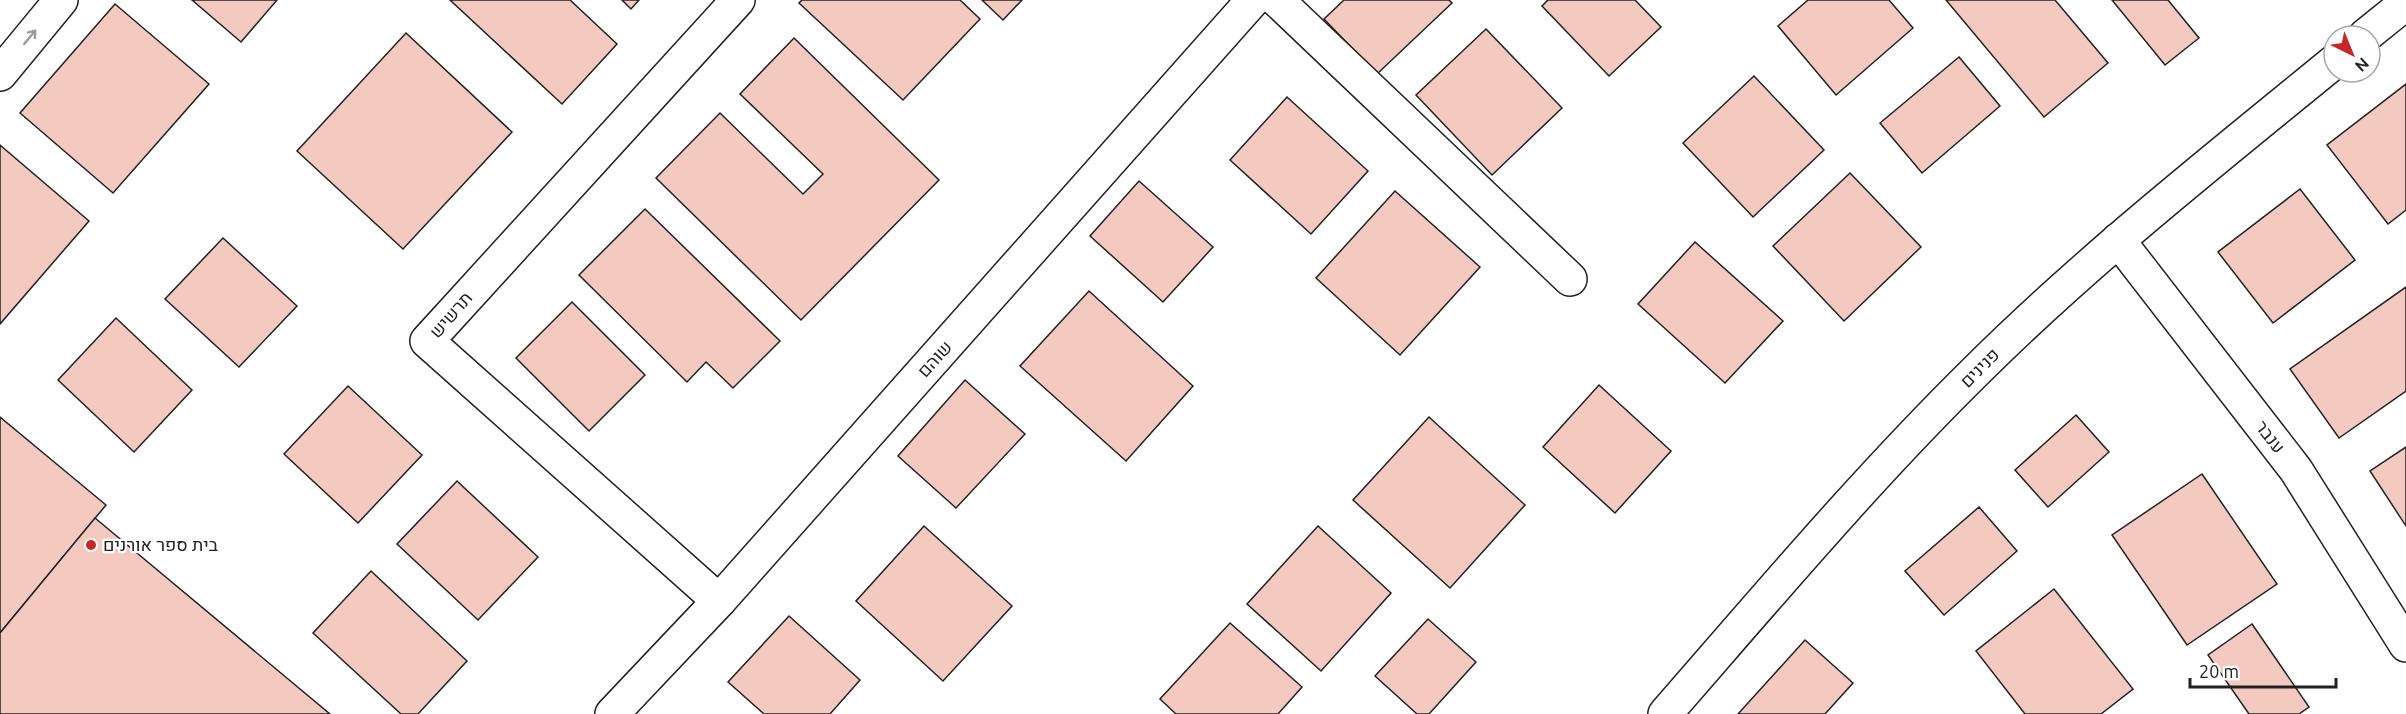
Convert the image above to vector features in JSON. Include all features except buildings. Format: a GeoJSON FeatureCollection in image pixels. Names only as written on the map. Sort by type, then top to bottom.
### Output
{"type":"FeatureCollection","features":[{"type":"Feature","properties":{"kind":"street"},"geometry":{"type":"LineString","coordinates":[[0,74],[61,0]]}},
{"type":"Feature","properties":{"kind":"street","name":"תרשיש"},"geometry":{"type":"LineString","coordinates":[[720,601],[427,340],[738,0]]}},
{"type":"Feature","properties":{"kind":"street","name":"שוהם"},"geometry":{"type":"LineString","coordinates":[[612,714],[720,601],[1253,0]]}},
{"type":"Feature","properties":{"kind":"street"},"geometry":{"type":"LineString","coordinates":[[1277,0],[1570,279]]}},
{"type":"Feature","properties":{"kind":"street"},"geometry":{"type":"LineString","coordinates":[[2381,24],[2406,3]]}},
{"type":"Feature","properties":{"kind":"street","name":"פנינים"},"geometry":{"type":"LineString","coordinates":[[1665,714],[1829,527],[1978,369],[2118,240],[2322,72]]}},
{"type":"Feature","properties":{"kind":"street","name":"ענבר"},"geometry":{"type":"LineString","coordinates":[[2118,240],[2296,470],[2406,645]]}},
{"type":"Feature","properties":{"kind":"place","name":"בית ספר אורנים"},"geometry":{"type":"Point","coordinates":[91,545]}}]}
